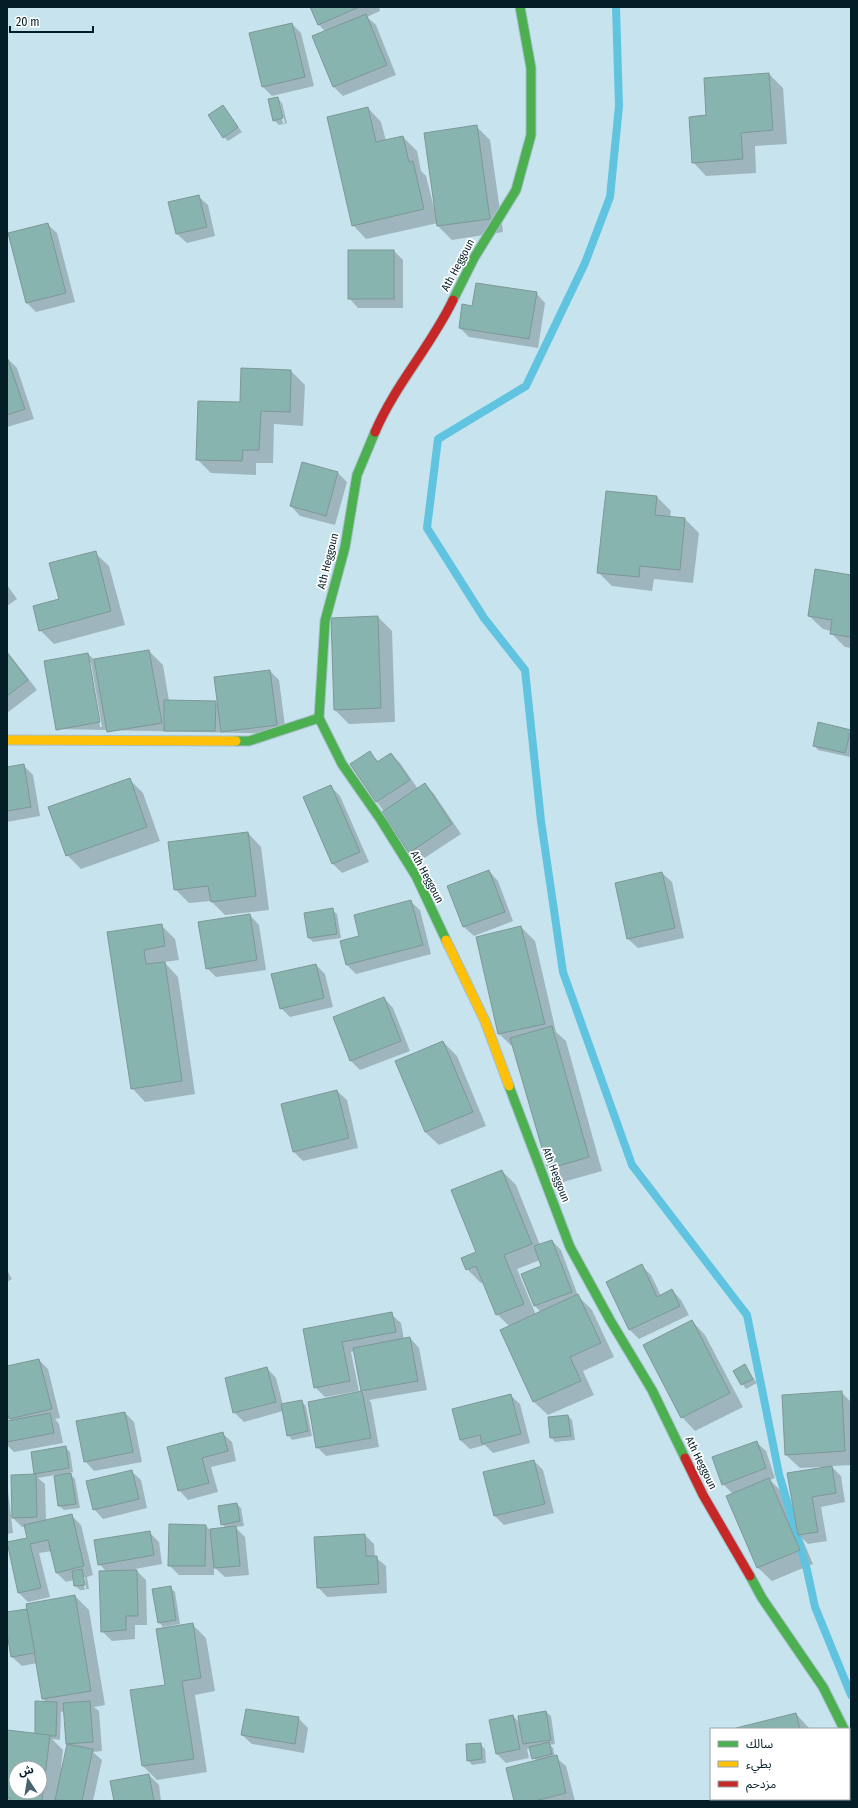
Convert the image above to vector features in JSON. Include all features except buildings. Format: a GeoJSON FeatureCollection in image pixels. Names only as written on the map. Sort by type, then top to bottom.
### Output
{"type":"FeatureCollection","features":[{"type":"Feature","properties":{"kind":"street","name":"Ath Heggoun"},"geometry":{"type":"LineString","coordinates":[[520,7],[531,68],[531,136],[516,190],[474,258],[441,325],[383,414],[357,475],[345,547],[325,621],[319,718],[342,764],[381,820],[416,876],[485,1021],[570,1247],[610,1320],[652,1390],[707,1502],[762,1598],[823,1687],[844,1728]]}},
{"type":"Feature","properties":{"kind":"street"},"geometry":{"type":"LineString","coordinates":[[7,740],[249,741],[319,718]]}},
{"type":"Feature","properties":{"kind":"waterway"},"geometry":{"type":"LineString","coordinates":[[616,7],[619,106],[610,197],[585,263],[526,386],[438,439],[427,528],[484,618],[525,670],[541,821],[563,972],[632,1165],[747,1315],[779,1474],[807,1570],[815,1607],[851,1695]]}},
{"type":"Feature","properties":{"kind":"traffic: fast"},"geometry":{"type":"LineString","coordinates":[[453,300],[474,258],[516,190],[531,135],[531,68],[520,7]]}},
{"type":"Feature","properties":{"kind":"traffic: fast"},"geometry":{"type":"LineString","coordinates":[[375,432],[357,475],[345,547],[325,621],[319,718],[342,764],[381,820],[416,876],[446,940]]}},
{"type":"Feature","properties":{"kind":"traffic: fast"},"geometry":{"type":"LineString","coordinates":[[236,741],[249,741],[319,718]]}},
{"type":"Feature","properties":{"kind":"traffic: fast"},"geometry":{"type":"LineString","coordinates":[[509,1086],[570,1247],[610,1320],[652,1390],[685,1458]]}},
{"type":"Feature","properties":{"kind":"traffic: fast"},"geometry":{"type":"LineString","coordinates":[[750,1576],[762,1598],[823,1687],[844,1728]]}},
{"type":"Feature","properties":{"kind":"traffic: slow"},"geometry":{"type":"LineString","coordinates":[[7,740],[236,741]]}},
{"type":"Feature","properties":{"kind":"traffic: slow"},"geometry":{"type":"LineString","coordinates":[[446,940],[485,1021],[509,1086]]}},
{"type":"Feature","properties":{"kind":"traffic: jam"},"geometry":{"type":"LineString","coordinates":[[375,432],[393,398],[444,317],[453,300]]}},
{"type":"Feature","properties":{"kind":"traffic: jam"},"geometry":{"type":"LineString","coordinates":[[685,1458],[703,1495],[750,1576]]}}]}
